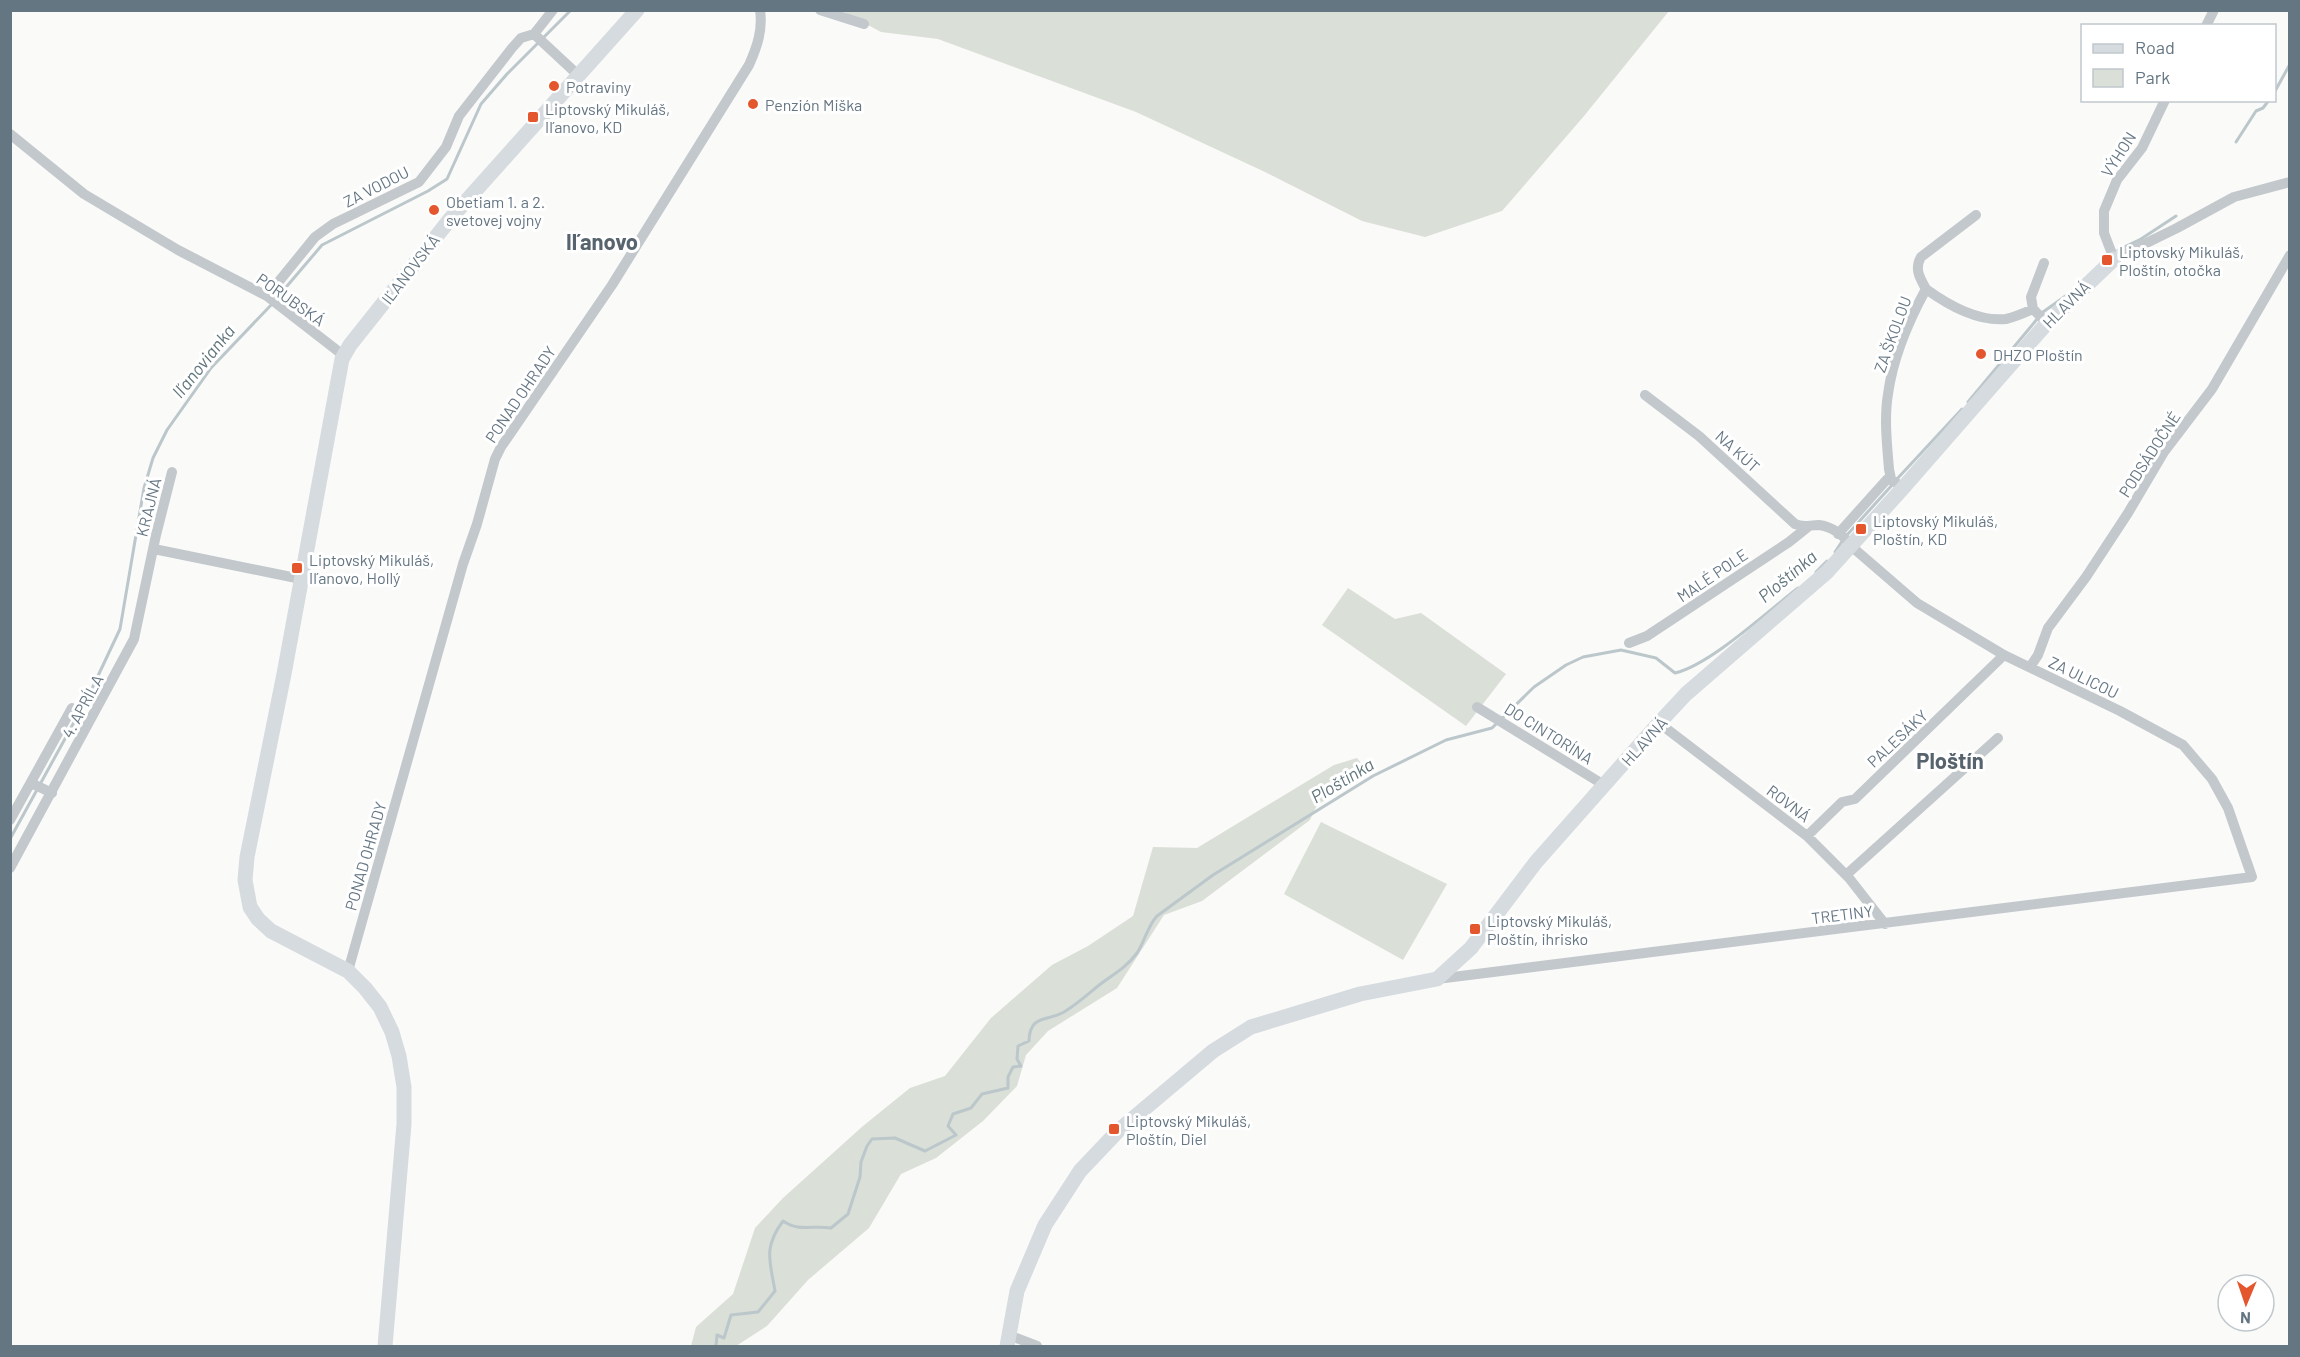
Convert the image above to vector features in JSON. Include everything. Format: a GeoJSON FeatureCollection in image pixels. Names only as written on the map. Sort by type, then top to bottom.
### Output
{"type":"FeatureCollection","features":[{"type":"Feature","properties":{"kind":"street","name":"ZA VODOU"},"geometry":{"type":"LineString","coordinates":[[271,299],[315,237],[333,224],[419,182],[446,147],[459,116],[505,56],[521,38],[538,38],[553,10]]}},
{"type":"Feature","properties":{"kind":"street","name":"IĽANOVSKÁ"},"geometry":{"type":"LineString","coordinates":[[385,1347],[404,1124],[403,1078],[396,1044],[385,1017],[372,996],[348,971],[271,931],[258,919],[250,907],[246,893],[248,858],[343,355],[435,236],[637,10]]}},
{"type":"Feature","properties":{"kind":"street","name":"PONAD OHRADY"},"geometry":{"type":"LineString","coordinates":[[348,971],[495,459],[612,285],[749,65],[757,45],[762,22],[760,10]]}},
{"type":"Feature","properties":{"kind":"street"},"geometry":{"type":"LineString","coordinates":[[820,10],[864,24]]}},
{"type":"Feature","properties":{"kind":"street"},"geometry":{"type":"LineString","coordinates":[[2207,24],[2214,10]]}},
{"type":"Feature","properties":{"kind":"street"},"geometry":{"type":"LineString","coordinates":[[538,38],[578,75]]}},
{"type":"Feature","properties":{"kind":"street","name":"VÝHON"},"geometry":{"type":"LineString","coordinates":[[2110,262],[2104,232],[2104,211],[2117,180],[2142,148],[2164,102]]}},
{"type":"Feature","properties":{"kind":"street","name":"PORUBSKÁ"},"geometry":{"type":"LineString","coordinates":[[10,134],[84,194],[188,255],[271,299],[343,355]]}},
{"type":"Feature","properties":{"kind":"street"},"geometry":{"type":"LineString","coordinates":[[2110,262],[2235,197],[2289,183]]}},
{"type":"Feature","properties":{"kind":"street","name":"ZA ŠKOLOU"},"geometry":{"type":"LineString","coordinates":[[1896,482],[1886,443],[1887,396],[1911,317],[1926,288],[1918,272],[1917,264],[1921,257],[1976,215]]}},
{"type":"Feature","properties":{"kind":"street","name":"PODSÁDOČNÉ"},"geometry":{"type":"LineString","coordinates":[[2030,667],[2038,655],[2048,628],[2086,577],[2164,452],[2212,389],[2289,255]]}},
{"type":"Feature","properties":{"kind":"street","name":"HLAVNÁ"},"geometry":{"type":"LineString","coordinates":[[1437,979],[1471,948],[1536,862],[1686,694],[1827,572],[1848,538],[2040,317],[2110,262]]}},
{"type":"Feature","properties":{"kind":"street"},"geometry":{"type":"LineString","coordinates":[[1926,288],[1957,308],[1989,320],[2040,317],[2031,297],[2044,263]]}},
{"type":"Feature","properties":{"kind":"street","name":"NA KÚT"},"geometry":{"type":"LineString","coordinates":[[1645,395],[1708,444],[1798,526],[1823,526],[1848,538]]}},
{"type":"Feature","properties":{"kind":"street","name":"KRAJNÁ"},"geometry":{"type":"LineString","coordinates":[[154,549],[172,472]]}},
{"type":"Feature","properties":{"kind":"street"},"geometry":{"type":"LineString","coordinates":[[1848,538],[1896,482]]}},
{"type":"Feature","properties":{"kind":"street","name":"MALÉ POLE"},"geometry":{"type":"LineString","coordinates":[[1629,643],[1647,636],[1789,542],[1809,526]]}},
{"type":"Feature","properties":{"kind":"street","name":"ZA ULICOU"},"geometry":{"type":"LineString","coordinates":[[1848,538],[1917,603],[2004,655],[2183,745],[2212,779],[2228,808],[2252,877]]}},
{"type":"Feature","properties":{"kind":"street"},"geometry":{"type":"LineString","coordinates":[[154,549],[301,579]]}},
{"type":"Feature","properties":{"kind":"street","name":"4. APRÍLA"},"geometry":{"type":"LineString","coordinates":[[10,820],[40,788],[134,639],[154,549]]}},
{"type":"Feature","properties":{"kind":"street","name":"PALESÁKY"},"geometry":{"type":"LineString","coordinates":[[1807,836],[1842,802],[1855,799],[2004,655]]}},
{"type":"Feature","properties":{"kind":"street","name":"DO CINTORÍNA"},"geometry":{"type":"LineString","coordinates":[[1477,707],[1604,785]]}},
{"type":"Feature","properties":{"kind":"street","name":"4. APRÍLA"},"geometry":{"type":"LineString","coordinates":[[10,868],[72,708]]}},
{"type":"Feature","properties":{"kind":"street","name":"ROVNÁ"},"geometry":{"type":"LineString","coordinates":[[1659,723],[1807,836],[1846,875],[1885,924]]}},
{"type":"Feature","properties":{"kind":"street"},"geometry":{"type":"LineString","coordinates":[[1846,875],[1998,738]]}},
{"type":"Feature","properties":{"kind":"street","name":"TRETINY"},"geometry":{"type":"LineString","coordinates":[[1437,979],[2252,877]]}},
{"type":"Feature","properties":{"kind":"street"},"geometry":{"type":"LineString","coordinates":[[1037,1347],[1008,1341],[1017,1291],[1032,1253],[1052,1211],[1080,1171],[1142,1109],[1214,1051],[1251,1027],[1360,994],[1437,979]]}},
{"type":"Feature","properties":{"kind":"green space"},"geometry":{"type":"Polygon","coordinates":[[[842,11],[1669,11],[1584,116],[1502,211],[1425,237],[1362,221],[1265,172],[1136,112],[938,39],[881,32],[842,11]]]}},
{"type":"Feature","properties":{"kind":"green space"},"geometry":{"type":"Polygon","coordinates":[[[1348,588],[1395,619],[1421,613],[1506,674],[1466,726],[1322,625],[1348,588]]]}},
{"type":"Feature","properties":{"kind":"green space"},"geometry":{"type":"Polygon","coordinates":[[[1357,758],[1369,773],[1317,805],[1310,820],[1202,901],[1164,915],[1117,988],[1048,1031],[1026,1055],[1017,1086],[983,1121],[936,1158],[901,1174],[869,1228],[808,1280],[767,1326],[736,1346],[691,1346],[696,1327],[733,1294],[755,1228],[783,1198],[863,1126],[910,1088],[945,1076],[991,1018],[1052,965],[1088,946],[1133,916],[1153,847],[1197,848],[1334,765],[1357,758]]]}},
{"type":"Feature","properties":{"kind":"green space"},"geometry":{"type":"Polygon","coordinates":[[[1321,822],[1447,884],[1403,960],[1284,894],[1321,822]]]}},
{"type":"Feature","properties":{"kind":"waterway","name":"Iľanovianka"},"geometry":{"type":"LineString","coordinates":[[276,299],[322,245],[447,179],[481,104],[507,74],[571,10]]}},
{"type":"Feature","properties":{"kind":"waterway","name":"Ploštínka"},"geometry":{"type":"LineString","coordinates":[[2276,89],[2290,64]]}},
{"type":"Feature","properties":{"kind":"waterway","name":"Ploštínka"},"geometry":{"type":"LineString","coordinates":[[2236,142],[2256,111],[2263,108],[2268,102]]}},
{"type":"Feature","properties":{"kind":"waterway","name":"Ploštínka"},"geometry":{"type":"LineString","coordinates":[[2118,250],[2141,239],[2176,216]]}},
{"type":"Feature","properties":{"kind":"waterway","name":"Ploštínka"},"geometry":{"type":"LineString","coordinates":[[1968,402],[2043,312],[2067,295]]}},
{"type":"Feature","properties":{"kind":"waterway","name":"Iľanovianka"},"geometry":{"type":"LineString","coordinates":[[10,839],[89,695],[120,629],[144,488],[153,458],[167,430],[211,368],[272,304]]}},
{"type":"Feature","properties":{"kind":"waterway","name":"Ploštínka"},"geometry":{"type":"LineString","coordinates":[[1897,479],[1962,409]]}},
{"type":"Feature","properties":{"kind":"waterway","name":"Ploštínka"},"geometry":{"type":"LineString","coordinates":[[1847,535],[1893,484]]}},
{"type":"Feature","properties":{"kind":"waterway","name":"Ploštínka"},"geometry":{"type":"LineString","coordinates":[[1835,552],[1843,540]]}},
{"type":"Feature","properties":{"kind":"waterway","name":"Ploštínka"},"geometry":{"type":"LineString","coordinates":[[1816,572],[1827,561]]}},
{"type":"Feature","properties":{"kind":"waterway","name":"Ploštínka"},"geometry":{"type":"LineString","coordinates":[[716,1346],[717,1335],[724,1338],[731,1315],[758,1312],[775,1291],[770,1263],[770,1247],[783,1221],[800,1227],[831,1228],[848,1214],[860,1177],[861,1162],[872,1139],[895,1138],[925,1151],[956,1135],[948,1126],[953,1114],[971,1108],[982,1094],[1008,1088],[1008,1077],[1013,1067],[1021,1066],[1017,1059],[1018,1046],[1029,1041],[1032,1026],[1040,1020],[1068,1009],[1124,967],[1137,953],[1157,916],[1213,875],[1373,776],[1446,740],[1492,728],[1534,687],[1566,665],[1583,657],[1621,650],[1656,658],[1675,673],[1705,660],[1721,649],[1798,588]]}},
{"type":"Feature","properties":{"kind":"place","name":"Potraviny"},"geometry":{"type":"Point","coordinates":[554,86]}},
{"type":"Feature","properties":{"kind":"place","name":"Penzión Miška"},"geometry":{"type":"Point","coordinates":[753,104]}},
{"type":"Feature","properties":{"kind":"place","name":"Liptovský Mikuláš, Iľanovo, KD"},"geometry":{"type":"Point","coordinates":[533,117]}},
{"type":"Feature","properties":{"kind":"place","name":"Obetiam 1. a 2. svetovej vojny"},"geometry":{"type":"Point","coordinates":[434,210]}},
{"type":"Feature","properties":{"kind":"place","name":"Liptovský Mikuláš, Ploštín, otočka"},"geometry":{"type":"Point","coordinates":[2107,260]}},
{"type":"Feature","properties":{"kind":"place","name":"DHZO Ploštín"},"geometry":{"type":"Point","coordinates":[1981,354]}},
{"type":"Feature","properties":{"kind":"place","name":"Liptovský Mikuláš, Ploštín, KD"},"geometry":{"type":"Point","coordinates":[1861,529]}},
{"type":"Feature","properties":{"kind":"place","name":"Liptovský Mikuláš, Iľanovo, Hollý"},"geometry":{"type":"Point","coordinates":[297,568]}},
{"type":"Feature","properties":{"kind":"place","name":"Liptovský Mikuláš, Ploštín, ihrisko"},"geometry":{"type":"Point","coordinates":[1475,929]}},
{"type":"Feature","properties":{"kind":"place","name":"Liptovský Mikuláš, Ploštín, Diel"},"geometry":{"type":"Point","coordinates":[1114,1129]}},
{"type":"Feature","properties":{"kind":"district","name":"Iľanovo"},"geometry":{"type":"Point","coordinates":[602,241]}},
{"type":"Feature","properties":{"kind":"district","name":"Ploštín"},"geometry":{"type":"Point","coordinates":[1950,760]}}]}
